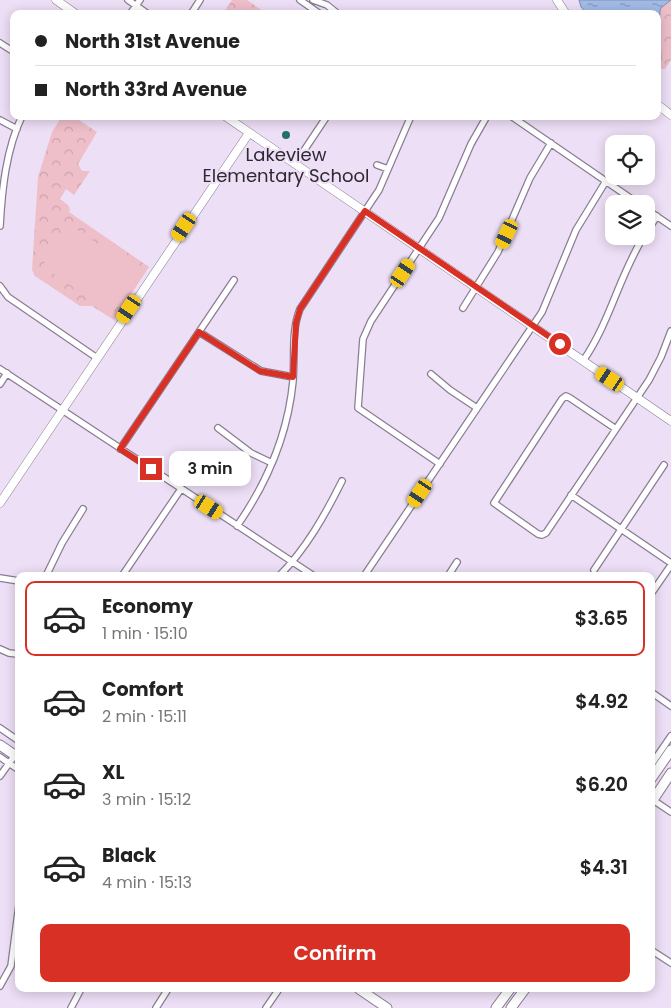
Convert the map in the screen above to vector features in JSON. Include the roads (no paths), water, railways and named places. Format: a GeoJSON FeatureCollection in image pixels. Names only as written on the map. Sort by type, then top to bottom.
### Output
{"type":"FeatureCollection","features":[{"type":"Feature","properties":{"kind":"main road"},"geometry":{"type":"LineString","coordinates":[[0,744],[15,755]]}},
{"type":"Feature","properties":{"kind":"main road"},"geometry":{"type":"LineString","coordinates":[[655,774],[671,750]]}},
{"type":"Feature","properties":{"kind":"main road"},"geometry":{"type":"LineString","coordinates":[[655,797],[671,773]]}},
{"type":"Feature","properties":{"kind":"main road"},"geometry":{"type":"LineString","coordinates":[[363,992],[387,1008]]}},
{"type":"Feature","properties":{"kind":"main road"},"geometry":{"type":"LineString","coordinates":[[496,1008],[508,992]]}},
{"type":"Feature","properties":{"kind":"main road"},"geometry":{"type":"LineString","coordinates":[[511,1008],[523,992]]}},
{"type":"Feature","properties":{"kind":"street"},"geometry":{"type":"LineString","coordinates":[[56,0],[70,10]]}},
{"type":"Feature","properties":{"kind":"street"},"geometry":{"type":"LineString","coordinates":[[128,0],[138,3]]}},
{"type":"Feature","properties":{"kind":"street"},"geometry":{"type":"LineString","coordinates":[[313,0],[327,5],[333,10]]}},
{"type":"Feature","properties":{"kind":"street"},"geometry":{"type":"LineString","coordinates":[[304,1],[315,10]]}},
{"type":"Feature","properties":{"kind":"street"},"geometry":{"type":"LineString","coordinates":[[661,107],[671,115]]}},
{"type":"Feature","properties":{"kind":"street"},"geometry":{"type":"LineString","coordinates":[[0,120],[17,129]]}},
{"type":"Feature","properties":{"kind":"street"},"geometry":{"type":"LineString","coordinates":[[0,226],[1,188],[20,120]]}},
{"type":"Feature","properties":{"kind":"street"},"geometry":{"type":"LineString","coordinates":[[231,120],[671,421]]}},
{"type":"Feature","properties":{"kind":"street"},"geometry":{"type":"LineString","coordinates":[[295,164],[324,120]]}},
{"type":"Feature","properties":{"kind":"street"},"geometry":{"type":"LineString","coordinates":[[237,526],[253,502],[272,462],[284,428],[293,377],[296,323],[300,309],[379,190],[409,120]]}},
{"type":"Feature","properties":{"kind":"street"},"geometry":{"type":"LineString","coordinates":[[440,464],[358,408],[363,339],[366,329],[439,218],[463,160],[485,120]]}},
{"type":"Feature","properties":{"kind":"street"},"geometry":{"type":"LineString","coordinates":[[517,120],[605,181]]}},
{"type":"Feature","properties":{"kind":"street"},"geometry":{"type":"LineString","coordinates":[[0,504],[249,133]]}},
{"type":"Feature","properties":{"kind":"street"},"geometry":{"type":"LineString","coordinates":[[463,308],[498,252],[530,178],[551,143]]}},
{"type":"Feature","properties":{"kind":"street"},"geometry":{"type":"LineString","coordinates":[[377,165],[388,170]]}},
{"type":"Feature","properties":{"kind":"street"},"geometry":{"type":"LineString","coordinates":[[367,572],[547,303],[576,230],[605,184]]}},
{"type":"Feature","properties":{"kind":"street"},"geometry":{"type":"LineString","coordinates":[[610,185],[626,195]]}},
{"type":"Feature","properties":{"kind":"street"},"geometry":{"type":"LineString","coordinates":[[655,219],[657,216],[671,226]]}},
{"type":"Feature","properties":{"kind":"street"},"geometry":{"type":"LineString","coordinates":[[583,361],[605,324],[618,287],[639,245]]}},
{"type":"Feature","properties":{"kind":"street"},"geometry":{"type":"LineString","coordinates":[[120,449],[234,280]]}},
{"type":"Feature","properties":{"kind":"street"},"geometry":{"type":"LineString","coordinates":[[0,286],[8,297],[97,358]]}},
{"type":"Feature","properties":{"kind":"street"},"geometry":{"type":"LineString","coordinates":[[616,429],[566,396],[562,399],[494,503],[542,536],[546,533],[571,495],[616,429],[637,397],[658,363],[671,331]]}},
{"type":"Feature","properties":{"kind":"street"},"geometry":{"type":"LineString","coordinates":[[199,332],[260,371],[293,377]]}},
{"type":"Feature","properties":{"kind":"street"},"geometry":{"type":"LineString","coordinates":[[0,368],[308,572]]}},
{"type":"Feature","properties":{"kind":"street"},"geometry":{"type":"LineString","coordinates":[[0,384],[7,373]]}},
{"type":"Feature","properties":{"kind":"street"},"geometry":{"type":"LineString","coordinates":[[431,374],[450,390],[477,408]]}},
{"type":"Feature","properties":{"kind":"street"},"geometry":{"type":"LineString","coordinates":[[218,428],[251,453],[272,462]]}},
{"type":"Feature","properties":{"kind":"street"},"geometry":{"type":"LineString","coordinates":[[594,570],[664,465]]}},
{"type":"Feature","properties":{"kind":"street"},"geometry":{"type":"LineString","coordinates":[[283,572],[321,521],[342,481]]}},
{"type":"Feature","properties":{"kind":"street"},"geometry":{"type":"LineString","coordinates":[[125,572],[181,489]]}},
{"type":"Feature","properties":{"kind":"street"},"geometry":{"type":"LineString","coordinates":[[571,495],[671,564],[655,588]]}},
{"type":"Feature","properties":{"kind":"street"},"geometry":{"type":"LineString","coordinates":[[48,572],[62,543],[84,509]]}},
{"type":"Feature","properties":{"kind":"street"},"geometry":{"type":"LineString","coordinates":[[451,572],[457,562]]}},
{"type":"Feature","properties":{"kind":"street"},"geometry":{"type":"LineString","coordinates":[[0,578],[15,580]]}},
{"type":"Feature","properties":{"kind":"street"},"geometry":{"type":"LineString","coordinates":[[0,649],[15,654]]}},
{"type":"Feature","properties":{"kind":"street"},"geometry":{"type":"LineString","coordinates":[[655,695],[671,706]]}},
{"type":"Feature","properties":{"kind":"street"},"geometry":{"type":"LineString","coordinates":[[0,728],[15,739]]}},
{"type":"Feature","properties":{"kind":"street"},"geometry":{"type":"LineString","coordinates":[[655,759],[671,736]]}},
{"type":"Feature","properties":{"kind":"street"},"geometry":{"type":"LineString","coordinates":[[0,757],[15,767]]}},
{"type":"Feature","properties":{"kind":"street"},"geometry":{"type":"LineString","coordinates":[[0,776],[8,763],[15,758]]}},
{"type":"Feature","properties":{"kind":"street"},"geometry":{"type":"LineString","coordinates":[[655,803],[671,812]]}},
{"type":"Feature","properties":{"kind":"street"},"geometry":{"type":"LineString","coordinates":[[0,986],[11,966],[15,936]]}},
{"type":"Feature","properties":{"kind":"street"},"geometry":{"type":"LineString","coordinates":[[655,953],[671,963]]}},
{"type":"Feature","properties":{"kind":"street"},"geometry":{"type":"LineString","coordinates":[[70,1008],[79,992]]}},
{"type":"Feature","properties":{"kind":"street"},"geometry":{"type":"LineString","coordinates":[[156,1008],[166,992]]}},
{"type":"Feature","properties":{"kind":"street"},"geometry":{"type":"LineString","coordinates":[[266,1008],[277,992]]}},
{"type":"Feature","properties":{"kind":"water"},"geometry":{"type":"Polygon","coordinates":[[[579,0],[671,0],[660,10],[584,10],[579,0]]]}},
{"type":"Feature","properties":{"kind":"place","name":"Lakeview Elementary School"},"geometry":{"type":"Point","coordinates":[286,135]}}]}
